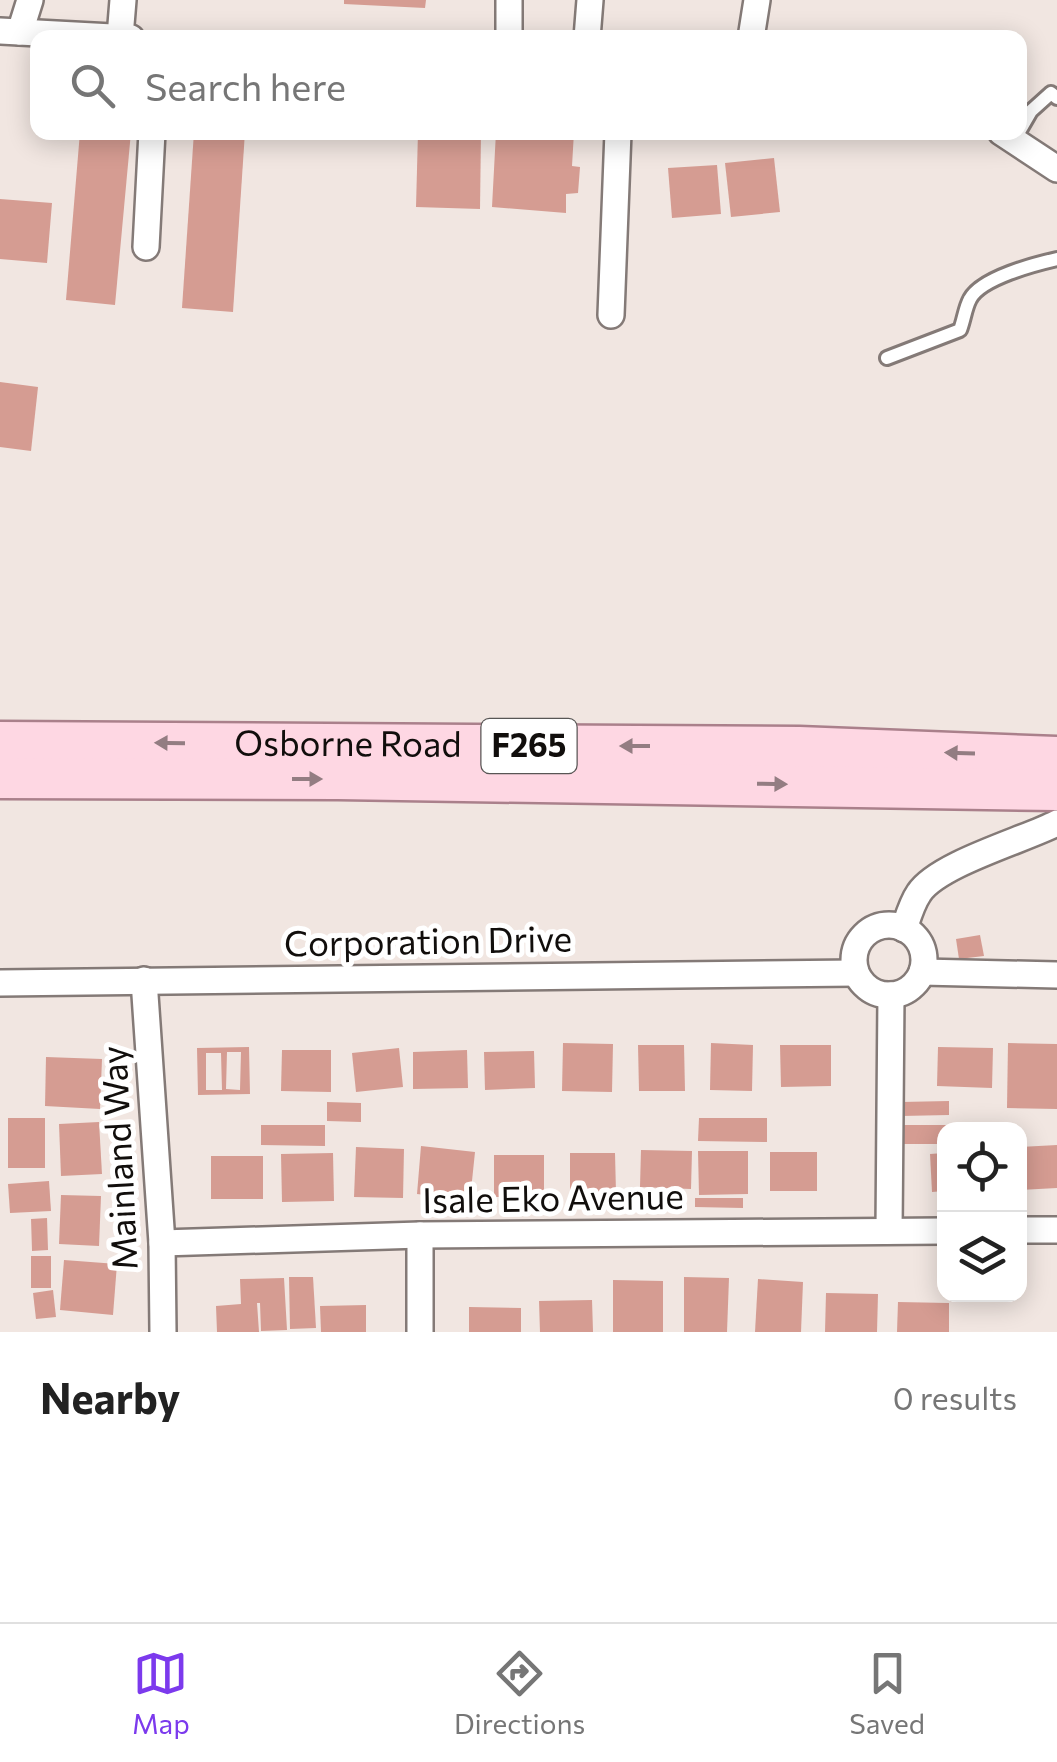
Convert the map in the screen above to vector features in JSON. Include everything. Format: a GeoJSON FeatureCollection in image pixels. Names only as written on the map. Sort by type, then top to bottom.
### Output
{"type":"FeatureCollection","features":[{"type":"Feature","properties":{"kind":"main road","name":"Osborne Road"},"geometry":{"type":"LineString","coordinates":[[0,742],[799,746],[1057,758]]}},
{"type":"Feature","properties":{"kind":"main road","name":"Osborne Road"},"geometry":{"type":"LineString","coordinates":[[0,778],[1057,790]]}},
{"type":"Feature","properties":{"kind":"street"},"geometry":{"type":"LineString","coordinates":[[10,32],[30,0]]}},
{"type":"Feature","properties":{"kind":"street"},"geometry":{"type":"LineString","coordinates":[[121,30],[123,0]]}},
{"type":"Feature","properties":{"kind":"street"},"geometry":{"type":"LineString","coordinates":[[509,0],[509,30]]}},
{"type":"Feature","properties":{"kind":"street"},"geometry":{"type":"LineString","coordinates":[[588,30],[590,0]]}},
{"type":"Feature","properties":{"kind":"street"},"geometry":{"type":"LineString","coordinates":[[752,30],[757,0]]}},
{"type":"Feature","properties":{"kind":"street"},"geometry":{"type":"LineString","coordinates":[[146,247],[152,140]]}},
{"type":"Feature","properties":{"kind":"street"},"geometry":{"type":"LineString","coordinates":[[611,315],[618,140]]}},
{"type":"Feature","properties":{"kind":"street"},"geometry":{"type":"LineString","coordinates":[[1022,140],[1057,168]]}},
{"type":"Feature","properties":{"kind":"street"},"geometry":{"type":"LineString","coordinates":[[904,928],[917,895],[927,882],[1057,822]]}},
{"type":"Feature","properties":{"kind":"street"},"geometry":{"type":"LineString","coordinates":[[888,925],[904,928],[917,939],[924,955],[922,972],[904,992],[876,993],[856,973],[854,956],[859,941],[872,929],[888,925]]}},
{"type":"Feature","properties":{"kind":"street"},"geometry":{"type":"LineString","coordinates":[[922,972],[1057,975]]}},
{"type":"Feature","properties":{"kind":"street","name":"Corporation Drive"},"geometry":{"type":"LineString","coordinates":[[0,983],[856,973]]}},
{"type":"Feature","properties":{"kind":"street","name":"Mainland Way"},"geometry":{"type":"LineString","coordinates":[[144,980],[162,1242],[163,1332]]}},
{"type":"Feature","properties":{"kind":"street"},"geometry":{"type":"LineString","coordinates":[[889,1231],[890,995]]}},
{"type":"Feature","properties":{"kind":"street"},"geometry":{"type":"LineString","coordinates":[[1027,1230],[1057,1230]]}},
{"type":"Feature","properties":{"kind":"street","name":"Isale Eko Avenue"},"geometry":{"type":"LineString","coordinates":[[162,1242],[420,1235],[937,1231]]}},
{"type":"Feature","properties":{"kind":"street"},"geometry":{"type":"LineString","coordinates":[[420,1235],[420,1332]]}},
{"type":"Feature","properties":{"kind":"lane"},"geometry":{"type":"LineString","coordinates":[[1027,118],[1050,93],[1057,98]]}},
{"type":"Feature","properties":{"kind":"lane"},"geometry":{"type":"LineString","coordinates":[[887,358],[960,330],[970,296],[992,282],[1028,266],[1057,260]]}},
{"type":"Feature","properties":{"kind":"building"},"geometry":{"type":"Polygon","coordinates":[[[344,0],[426,0],[425,8],[344,4],[344,0]]]}},
{"type":"Feature","properties":{"kind":"building"},"geometry":{"type":"Polygon","coordinates":[[[79,140],[130,140],[115,305],[66,300],[79,140]]]}},
{"type":"Feature","properties":{"kind":"building"},"geometry":{"type":"Polygon","coordinates":[[[193,140],[244,140],[233,312],[182,308],[193,140]]]}},
{"type":"Feature","properties":{"kind":"building"},"geometry":{"type":"Polygon","coordinates":[[[418,140],[481,140],[480,209],[416,207],[418,140]]]}},
{"type":"Feature","properties":{"kind":"building"},"geometry":{"type":"Polygon","coordinates":[[[496,140],[574,140],[572,166],[580,167],[578,193],[566,194],[566,213],[492,207],[496,140]]]}},
{"type":"Feature","properties":{"kind":"building"},"geometry":{"type":"Polygon","coordinates":[[[774,158],[780,212],[731,217],[725,163],[774,158]]]}},
{"type":"Feature","properties":{"kind":"building"},"geometry":{"type":"Polygon","coordinates":[[[717,165],[721,214],[672,218],[668,168],[717,165]]]}},
{"type":"Feature","properties":{"kind":"building"},"geometry":{"type":"Polygon","coordinates":[[[0,199],[52,203],[47,263],[0,259],[0,199]]]}},
{"type":"Feature","properties":{"kind":"building"},"geometry":{"type":"Polygon","coordinates":[[[0,382],[38,387],[31,451],[0,447],[0,382]]]}},
{"type":"Feature","properties":{"kind":"building"},"geometry":{"type":"Polygon","coordinates":[[[980,935],[984,956],[959,959],[956,939],[980,935]]]}},
{"type":"Feature","properties":{"kind":"building"},"geometry":{"type":"Polygon","coordinates":[[[563,1043],[613,1044],[612,1092],[562,1091],[563,1043]]]}},
{"type":"Feature","properties":{"kind":"building"},"geometry":{"type":"Polygon","coordinates":[[[711,1043],[753,1045],[752,1091],[710,1090],[711,1043]]]}},
{"type":"Feature","properties":{"kind":"building"},"geometry":{"type":"Polygon","coordinates":[[[1008,1043],[1057,1044],[1057,1109],[1007,1108],[1008,1043]]]}},
{"type":"Feature","properties":{"kind":"building"},"geometry":{"type":"Polygon","coordinates":[[[638,1045],[684,1045],[685,1091],[639,1091],[638,1045]]]}},
{"type":"Feature","properties":{"kind":"building"},"geometry":{"type":"Polygon","coordinates":[[[780,1045],[831,1045],[831,1086],[781,1087],[780,1045]]]}},
{"type":"Feature","properties":{"kind":"building"},"geometry":{"type":"Polygon","coordinates":[[[249,1047],[250,1094],[198,1095],[197,1048],[249,1047]],[[227,1052],[226,1089],[240,1090],[241,1052],[227,1052]],[[206,1053],[206,1090],[222,1090],[221,1053],[206,1053]]]}},
{"type":"Feature","properties":{"kind":"building"},"geometry":{"type":"Polygon","coordinates":[[[938,1047],[993,1048],[992,1088],[937,1086],[938,1047]]]}},
{"type":"Feature","properties":{"kind":"building"},"geometry":{"type":"Polygon","coordinates":[[[399,1048],[403,1087],[356,1092],[352,1053],[399,1048]]]}},
{"type":"Feature","properties":{"kind":"building"},"geometry":{"type":"Polygon","coordinates":[[[282,1050],[331,1050],[331,1092],[281,1091],[282,1050]]]}},
{"type":"Feature","properties":{"kind":"building"},"geometry":{"type":"Polygon","coordinates":[[[467,1050],[468,1088],[413,1089],[413,1052],[467,1050]]]}},
{"type":"Feature","properties":{"kind":"building"},"geometry":{"type":"Polygon","coordinates":[[[534,1051],[535,1088],[485,1090],[484,1052],[534,1051]]]}},
{"type":"Feature","properties":{"kind":"building"},"geometry":{"type":"Polygon","coordinates":[[[46,1057],[102,1059],[100,1109],[45,1106],[46,1057]]]}},
{"type":"Feature","properties":{"kind":"building"},"geometry":{"type":"Polygon","coordinates":[[[949,1101],[949,1115],[901,1116],[901,1102],[949,1101]]]}},
{"type":"Feature","properties":{"kind":"building"},"geometry":{"type":"Polygon","coordinates":[[[327,1102],[361,1103],[361,1122],[327,1121],[327,1102]]]}},
{"type":"Feature","properties":{"kind":"building"},"geometry":{"type":"Polygon","coordinates":[[[8,1118],[45,1118],[45,1168],[8,1168],[8,1118]]]}},
{"type":"Feature","properties":{"kind":"building"},"geometry":{"type":"Polygon","coordinates":[[[699,1118],[767,1118],[767,1142],[698,1141],[699,1118]]]}},
{"type":"Feature","properties":{"kind":"building"},"geometry":{"type":"Polygon","coordinates":[[[99,1122],[102,1174],[61,1176],[59,1124],[99,1122]]]}},
{"type":"Feature","properties":{"kind":"building"},"geometry":{"type":"Polygon","coordinates":[[[261,1125],[325,1125],[325,1146],[261,1145],[261,1125]]]}},
{"type":"Feature","properties":{"kind":"building"},"geometry":{"type":"Polygon","coordinates":[[[901,1125],[937,1125],[937,1144],[901,1144],[901,1125]]]}},
{"type":"Feature","properties":{"kind":"building"},"geometry":{"type":"Polygon","coordinates":[[[1057,1145],[1057,1188],[1027,1190],[1027,1147],[1057,1145]]]}},
{"type":"Feature","properties":{"kind":"building"},"geometry":{"type":"Polygon","coordinates":[[[421,1146],[475,1152],[470,1200],[417,1194],[421,1146]]]}},
{"type":"Feature","properties":{"kind":"building"},"geometry":{"type":"Polygon","coordinates":[[[356,1147],[404,1149],[403,1198],[354,1197],[356,1147]]]}},
{"type":"Feature","properties":{"kind":"building"},"geometry":{"type":"Polygon","coordinates":[[[641,1150],[692,1151],[691,1189],[640,1187],[641,1150]]]}},
{"type":"Feature","properties":{"kind":"building"},"geometry":{"type":"Polygon","coordinates":[[[698,1151],[748,1151],[748,1194],[699,1195],[698,1151]]]}},
{"type":"Feature","properties":{"kind":"building"},"geometry":{"type":"Polygon","coordinates":[[[770,1152],[817,1152],[817,1191],[770,1191],[770,1152]]]}},
{"type":"Feature","properties":{"kind":"building"},"geometry":{"type":"Polygon","coordinates":[[[333,1153],[334,1201],[282,1202],[281,1154],[333,1153]]]}},
{"type":"Feature","properties":{"kind":"building"},"geometry":{"type":"Polygon","coordinates":[[[570,1153],[615,1153],[616,1193],[570,1194],[570,1153]]]}},
{"type":"Feature","properties":{"kind":"building"},"geometry":{"type":"Polygon","coordinates":[[[930,1154],[937,1154],[937,1192],[932,1192],[930,1154]]]}},
{"type":"Feature","properties":{"kind":"building"},"geometry":{"type":"Polygon","coordinates":[[[494,1155],[544,1155],[544,1197],[494,1197],[494,1155]]]}},
{"type":"Feature","properties":{"kind":"building"},"geometry":{"type":"Polygon","coordinates":[[[211,1156],[263,1156],[263,1199],[211,1199],[211,1156]]]}},
{"type":"Feature","properties":{"kind":"building"},"geometry":{"type":"Polygon","coordinates":[[[49,1181],[51,1211],[10,1213],[8,1184],[49,1181]]]}},
{"type":"Feature","properties":{"kind":"building"},"geometry":{"type":"Polygon","coordinates":[[[61,1195],[101,1196],[99,1246],[59,1244],[61,1195]]]}},
{"type":"Feature","properties":{"kind":"building"},"geometry":{"type":"Polygon","coordinates":[[[695,1198],[743,1198],[743,1208],[695,1207],[695,1198]]]}},
{"type":"Feature","properties":{"kind":"building"},"geometry":{"type":"Polygon","coordinates":[[[47,1218],[48,1250],[32,1251],[31,1219],[47,1218]]]}},
{"type":"Feature","properties":{"kind":"building"},"geometry":{"type":"Polygon","coordinates":[[[31,1256],[51,1256],[51,1288],[31,1288],[31,1256]]]}},
{"type":"Feature","properties":{"kind":"building"},"geometry":{"type":"Polygon","coordinates":[[[64,1260],[117,1264],[113,1315],[60,1310],[64,1260]]]}},
{"type":"Feature","properties":{"kind":"building"},"geometry":{"type":"Polygon","coordinates":[[[289,1277],[313,1277],[316,1328],[290,1329],[289,1277]]]}},
{"type":"Feature","properties":{"kind":"building"},"geometry":{"type":"Polygon","coordinates":[[[684,1277],[729,1278],[727,1332],[684,1332],[684,1277]]]}},
{"type":"Feature","properties":{"kind":"building"},"geometry":{"type":"Polygon","coordinates":[[[284,1278],[287,1330],[261,1331],[257,1303],[259,1332],[217,1332],[216,1306],[241,1304],[240,1279],[284,1278]]]}},
{"type":"Feature","properties":{"kind":"building"},"geometry":{"type":"Polygon","coordinates":[[[758,1279],[803,1282],[801,1332],[755,1332],[758,1279]]]}},
{"type":"Feature","properties":{"kind":"building"},"geometry":{"type":"Polygon","coordinates":[[[613,1280],[663,1281],[663,1332],[613,1332],[613,1280]]]}},
{"type":"Feature","properties":{"kind":"building"},"geometry":{"type":"Polygon","coordinates":[[[53,1290],[56,1317],[36,1319],[33,1293],[53,1290]]]}},
{"type":"Feature","properties":{"kind":"building"},"geometry":{"type":"Polygon","coordinates":[[[826,1293],[878,1294],[877,1332],[825,1332],[826,1293]]]}},
{"type":"Feature","properties":{"kind":"building"},"geometry":{"type":"Polygon","coordinates":[[[592,1300],[593,1332],[540,1332],[539,1301],[592,1300]]]}},
{"type":"Feature","properties":{"kind":"building"},"geometry":{"type":"Polygon","coordinates":[[[898,1302],[949,1303],[949,1332],[897,1332],[898,1302]]]}},
{"type":"Feature","properties":{"kind":"building"},"geometry":{"type":"Polygon","coordinates":[[[366,1305],[366,1332],[321,1332],[320,1306],[366,1305]]]}},
{"type":"Feature","properties":{"kind":"building"},"geometry":{"type":"Polygon","coordinates":[[[469,1307],[521,1308],[521,1332],[469,1332],[469,1307]]]}}]}
